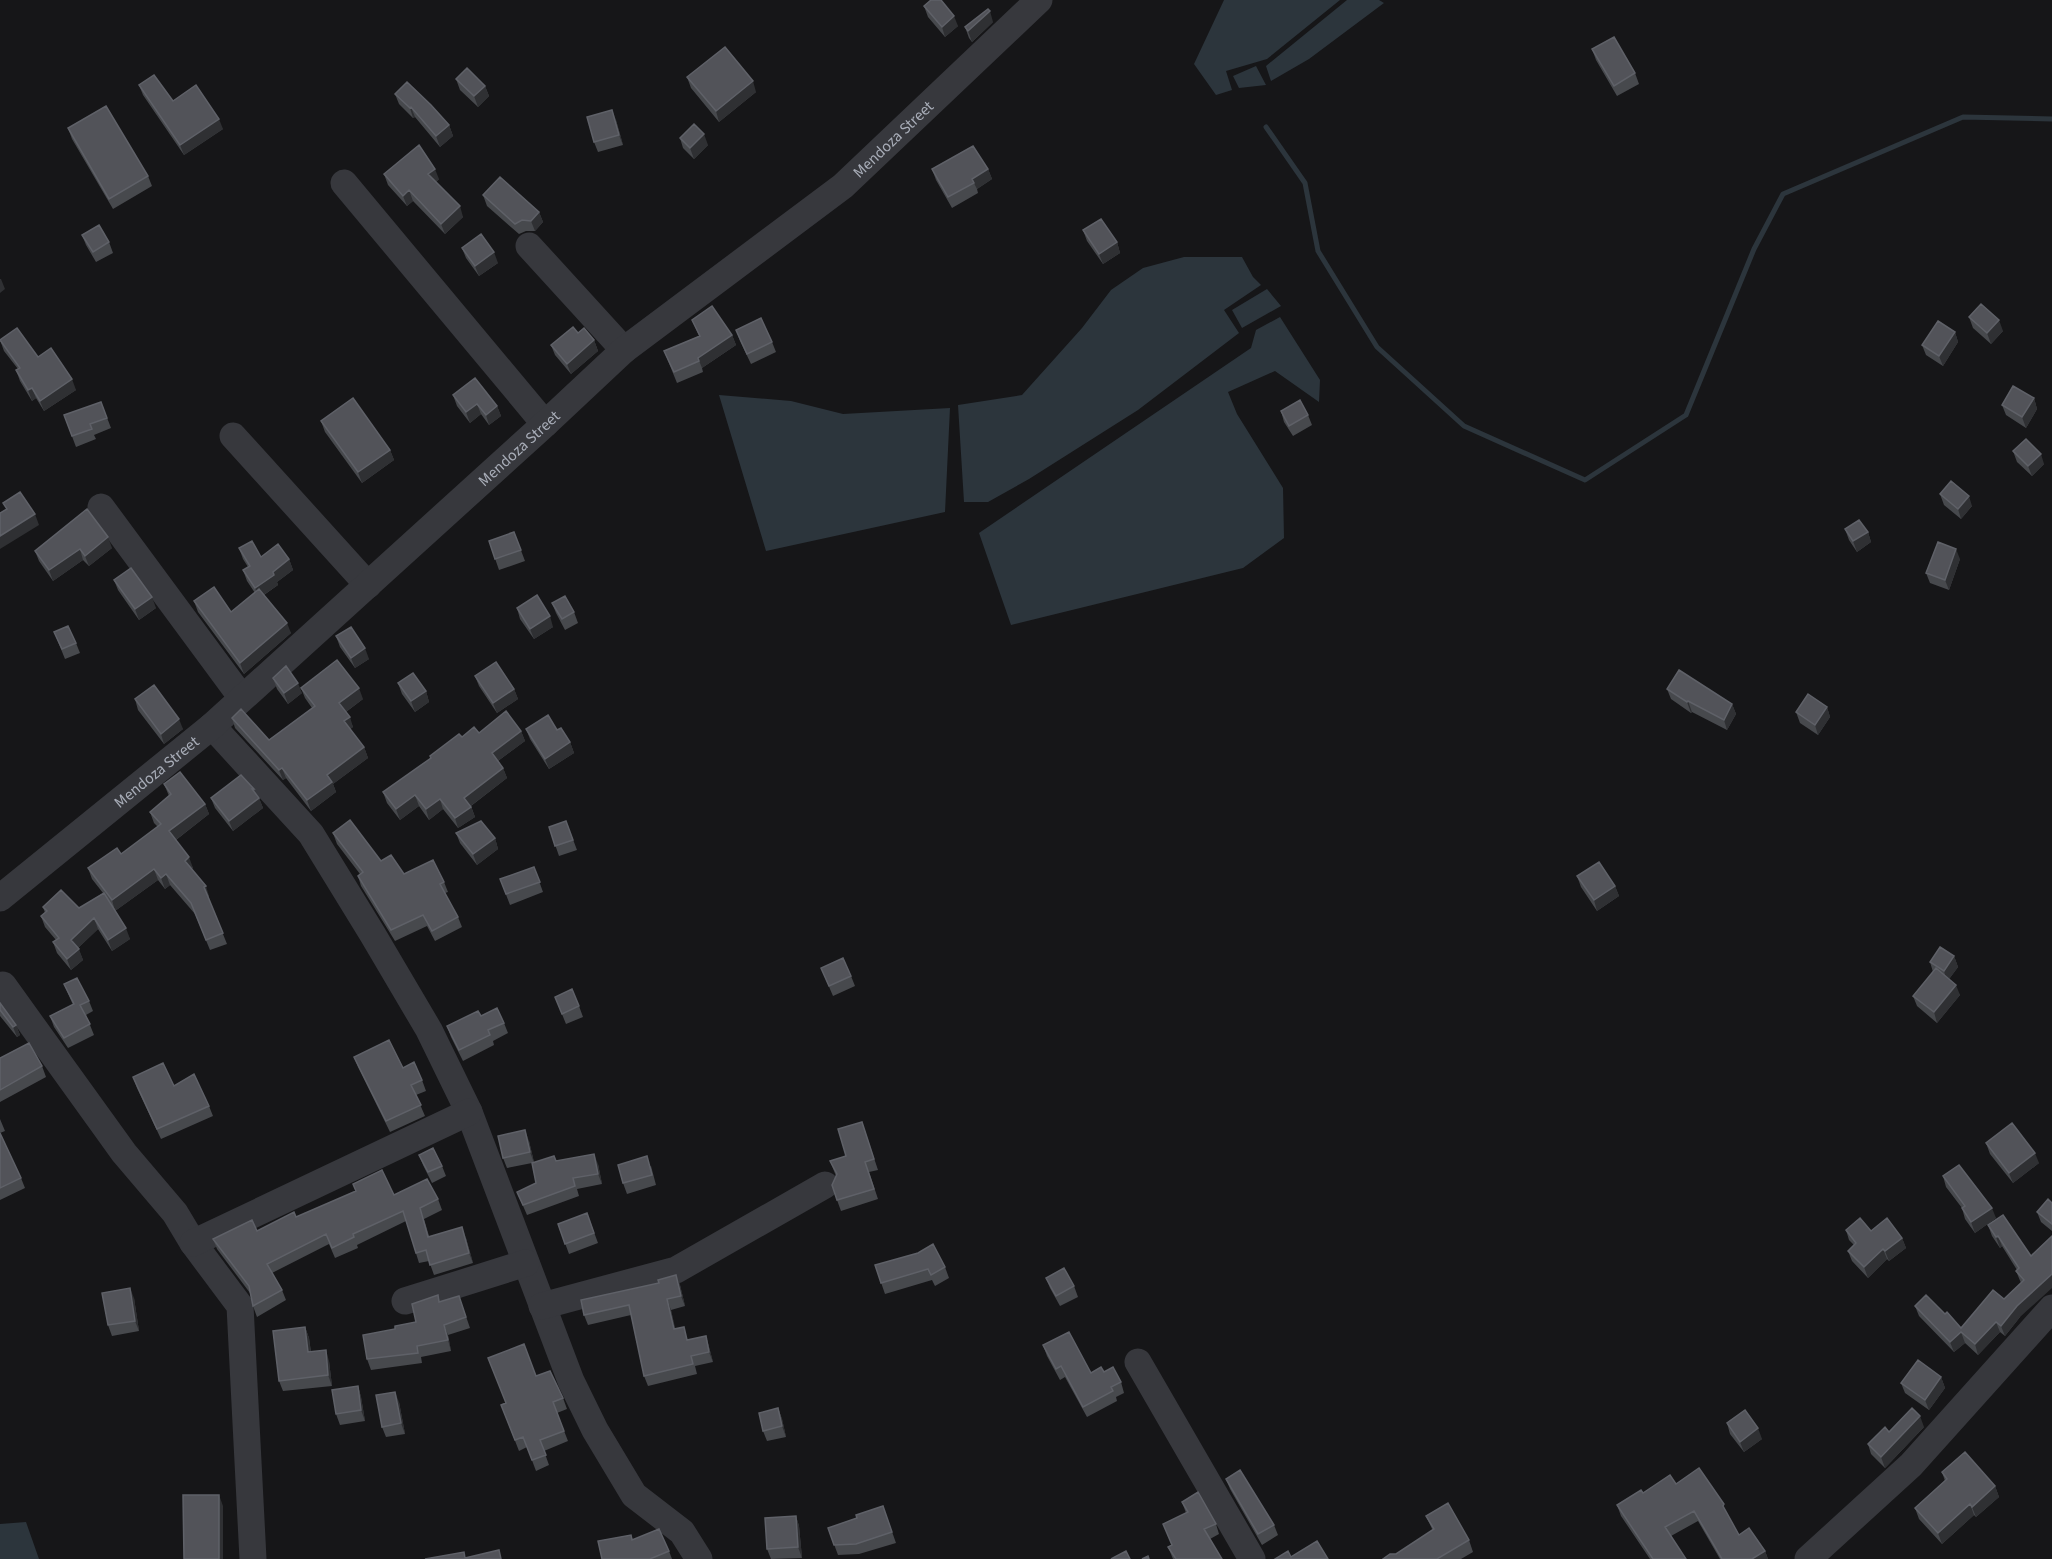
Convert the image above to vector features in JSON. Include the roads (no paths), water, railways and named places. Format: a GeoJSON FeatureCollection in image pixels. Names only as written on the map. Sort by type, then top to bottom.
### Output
{"type":"FeatureCollection","features":[{"type":"Feature","properties":{"kind":"street","name":"Mendoza Street"},"geometry":{"type":"LineString","coordinates":[[0,898],[212,726],[624,350],[843,186],[1039,0]]}},
{"type":"Feature","properties":{"kind":"street"},"geometry":{"type":"LineString","coordinates":[[344,183],[544,424]]}},
{"type":"Feature","properties":{"kind":"street"},"geometry":{"type":"LineString","coordinates":[[529,246],[624,350]]}},
{"type":"Feature","properties":{"kind":"street"},"geometry":{"type":"LineString","coordinates":[[233,436],[368,585]]}},
{"type":"Feature","properties":{"kind":"street"},"geometry":{"type":"LineString","coordinates":[[101,507],[242,699]]}},
{"type":"Feature","properties":{"kind":"street"},"geometry":{"type":"LineString","coordinates":[[212,726],[311,834],[429,1030],[469,1112],[571,1381],[595,1430],[634,1495],[682,1532],[699,1559]]}},
{"type":"Feature","properties":{"kind":"street"},"geometry":{"type":"LineString","coordinates":[[3,985],[124,1153],[175,1213],[240,1306],[253,1559]]}},
{"type":"Feature","properties":{"kind":"street"},"geometry":{"type":"LineString","coordinates":[[194,1243],[469,1112]]}},
{"type":"Feature","properties":{"kind":"street"},"geometry":{"type":"LineString","coordinates":[[542,1306],[676,1270],[825,1185]]}},
{"type":"Feature","properties":{"kind":"street"},"geometry":{"type":"LineString","coordinates":[[405,1301],[526,1263]]}},
{"type":"Feature","properties":{"kind":"street"},"geometry":{"type":"LineString","coordinates":[[1808,1559],[1911,1465],[2052,1308]]}},
{"type":"Feature","properties":{"kind":"street"},"geometry":{"type":"LineString","coordinates":[[1138,1362],[1252,1559]]}},
{"type":"Feature","properties":{"kind":"waterway"},"geometry":{"type":"LineString","coordinates":[[1266,127],[1305,183],[1318,251],[1377,347],[1464,426],[1585,480],[1686,415],[1754,249],[1783,194],[1963,117],[2052,119]]}}]}
